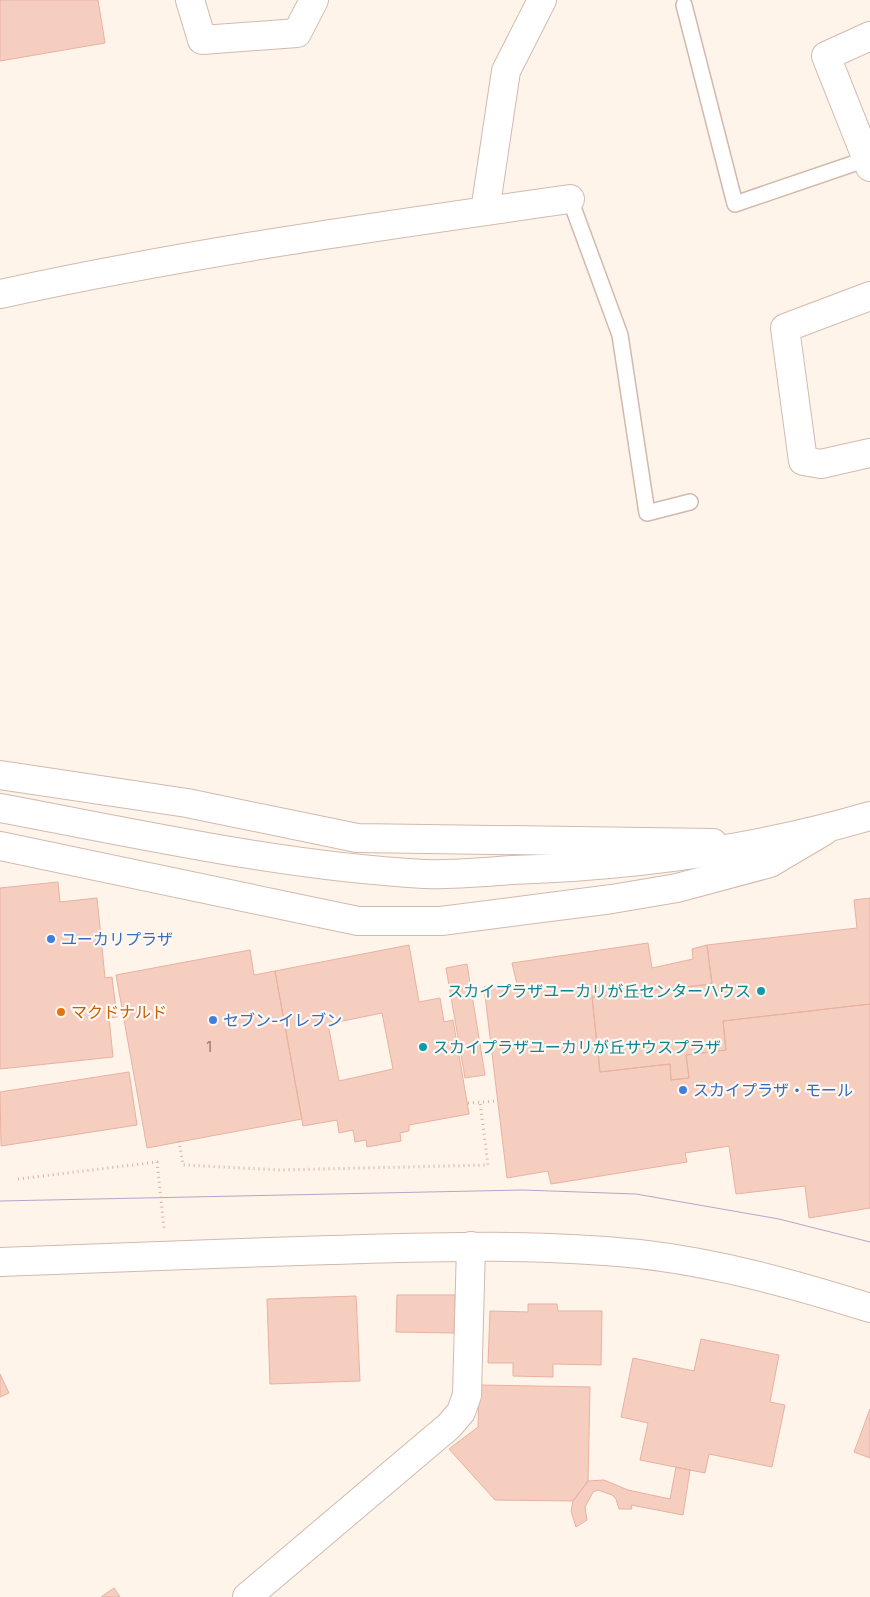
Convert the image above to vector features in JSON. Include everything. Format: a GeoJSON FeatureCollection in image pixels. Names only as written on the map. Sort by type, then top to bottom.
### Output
{"type":"FeatureCollection","features":[{"type":"Feature","properties":{"kind":"street"},"geometry":{"type":"LineString","coordinates":[[190,0],[202,40],[297,33],[314,0]]}},
{"type":"Feature","properties":{"kind":"street"},"geometry":{"type":"LineString","coordinates":[[485,211],[506,71],[542,0]]}},
{"type":"Feature","properties":{"kind":"street"},"geometry":{"type":"LineString","coordinates":[[869,163],[826,56],[870,36]]}},
{"type":"Feature","properties":{"kind":"street"},"geometry":{"type":"LineString","coordinates":[[0,294],[92,274],[301,238],[570,200]]}},
{"type":"Feature","properties":{"kind":"street"},"geometry":{"type":"LineString","coordinates":[[870,296],[785,328],[803,461],[821,464],[870,453]]}},
{"type":"Feature","properties":{"kind":"street"},"geometry":{"type":"LineString","coordinates":[[0,775],[187,803],[357,838],[720,843],[743,847]]}},
{"type":"Feature","properties":{"kind":"street"},"geometry":{"type":"LineString","coordinates":[[0,808],[260,856],[425,874],[546,869],[685,856],[743,847],[832,827],[870,816]]}},
{"type":"Feature","properties":{"kind":"street"},"geometry":{"type":"LineString","coordinates":[[0,846],[358,921],[441,921],[612,899],[677,888],[770,862],[832,827]]}},
{"type":"Feature","properties":{"kind":"street"},"geometry":{"type":"LineString","coordinates":[[0,1262],[471,1246],[565,1248],[640,1254],[708,1264],[777,1280],[870,1308]]}},
{"type":"Feature","properties":{"kind":"street"},"geometry":{"type":"LineString","coordinates":[[247,1597],[449,1426],[461,1412],[467,1395],[471,1246]]}},
{"type":"Feature","properties":{"kind":"lane"},"geometry":{"type":"LineString","coordinates":[[684,5],[735,204],[869,163]]}},
{"type":"Feature","properties":{"kind":"lane"},"geometry":{"type":"LineString","coordinates":[[570,200],[620,335],[647,514],[690,502]]}},
{"type":"Feature","properties":{"kind":"path"},"geometry":{"type":"LineString","coordinates":[[468,1103],[498,1101]]}},
{"type":"Feature","properties":{"kind":"path"},"geometry":{"type":"LineString","coordinates":[[179,1142],[183,1165],[281,1170],[488,1165],[480,1102]]}},
{"type":"Feature","properties":{"kind":"path"},"geometry":{"type":"LineString","coordinates":[[18,1179],[158,1162],[164,1235]]}},
{"type":"Feature","properties":{"kind":"building"},"geometry":{"type":"Polygon","coordinates":[[[0,0],[98,0],[105,43],[0,61],[0,0]]]}},
{"type":"Feature","properties":{"kind":"building","name":"ユーカリプラザ"},"geometry":{"type":"Polygon","coordinates":[[[58,882],[60,902],[97,898],[105,978],[112,977],[117,1017],[109,1018],[113,1057],[0,1069],[0,888],[58,882]]]}},
{"type":"Feature","properties":{"kind":"building","name":"スカイプラザユーカリが丘センターハウス"},"geometry":{"type":"Polygon","coordinates":[[[870,898],[870,1004],[723,1021],[726,1050],[686,1055],[689,1078],[671,1080],[670,1064],[600,1072],[592,997],[712,984],[707,945],[857,928],[854,900],[870,898]]]}},
{"type":"Feature","properties":{"kind":"building","name":"スカイプラザ・モール"},"geometry":{"type":"Polygon","coordinates":[[[648,943],[652,968],[693,959],[692,949],[707,945],[712,984],[592,997],[600,1072],[670,1064],[671,1080],[689,1078],[686,1055],[726,1050],[723,1021],[870,1004],[870,1208],[809,1218],[805,1186],[736,1194],[729,1146],[685,1153],[687,1162],[551,1184],[548,1171],[507,1178],[484,987],[517,984],[512,963],[648,943]]]}},
{"type":"Feature","properties":{"kind":"building","name":"スカイプラザユーカリが丘サウスプラザ"},"geometry":{"type":"Polygon","coordinates":[[[409,945],[419,1002],[440,998],[444,1022],[453,1020],[469,1114],[409,1125],[409,1131],[400,1133],[401,1141],[367,1147],[366,1140],[355,1142],[353,1130],[339,1133],[337,1120],[303,1126],[275,971],[409,945]],[[382,1013],[328,1024],[339,1081],[393,1069],[382,1013]]]}},
{"type":"Feature","properties":{"kind":"building"},"geometry":{"type":"Polygon","coordinates":[[[250,950],[254,975],[275,971],[302,1119],[147,1148],[116,975],[250,950]]]}},
{"type":"Feature","properties":{"kind":"building"},"geometry":{"type":"Polygon","coordinates":[[[467,964],[485,1075],[465,1078],[446,968],[467,964]]]}},
{"type":"Feature","properties":{"kind":"building"},"geometry":{"type":"Polygon","coordinates":[[[129,1072],[137,1125],[1,1146],[0,1092],[129,1072]]]}},
{"type":"Feature","properties":{"kind":"building"},"geometry":{"type":"Polygon","coordinates":[[[397,1295],[455,1295],[454,1333],[396,1332],[397,1295]]]}},
{"type":"Feature","properties":{"kind":"building"},"geometry":{"type":"Polygon","coordinates":[[[356,1296],[360,1381],[270,1384],[267,1299],[356,1296]]]}},
{"type":"Feature","properties":{"kind":"building"},"geometry":{"type":"Polygon","coordinates":[[[528,1304],[557,1304],[558,1311],[602,1311],[601,1365],[553,1364],[553,1377],[513,1376],[513,1363],[488,1363],[490,1311],[528,1312],[528,1304]]]}},
{"type":"Feature","properties":{"kind":"building"},"geometry":{"type":"Polygon","coordinates":[[[701,1339],[779,1355],[770,1402],[785,1405],[772,1467],[709,1454],[705,1473],[640,1460],[648,1423],[621,1417],[633,1358],[694,1371],[701,1339]]]}},
{"type":"Feature","properties":{"kind":"building"},"geometry":{"type":"Polygon","coordinates":[[[0,1374],[9,1393],[0,1397],[0,1374]]]}},
{"type":"Feature","properties":{"kind":"building"},"geometry":{"type":"Polygon","coordinates":[[[479,1385],[590,1387],[588,1481],[573,1501],[495,1500],[449,1449],[478,1427],[479,1385]]]}},
{"type":"Feature","properties":{"kind":"building"},"geometry":{"type":"Polygon","coordinates":[[[870,1409],[870,1458],[854,1452],[870,1409]]]}},
{"type":"Feature","properties":{"kind":"building"},"geometry":{"type":"Polygon","coordinates":[[[676,1467],[690,1470],[683,1515],[631,1505],[632,1509],[619,1509],[616,1499],[612,1495],[598,1490],[593,1492],[585,1507],[587,1520],[576,1527],[571,1511],[573,1501],[588,1481],[604,1480],[628,1490],[670,1499],[676,1467]]]}},
{"type":"Feature","properties":{"kind":"building"},"geometry":{"type":"Polygon","coordinates":[[[114,1588],[120,1597],[101,1597],[114,1588]]]}},
{"type":"Feature","properties":{"kind":"tram line"},"geometry":{"type":"LineString","coordinates":[[0,1201],[523,1190],[636,1194],[779,1219],[870,1242]]}},
{"type":"Feature","properties":{"kind":"place","name":"ユーカリプラザ"},"geometry":{"type":"Point","coordinates":[51,939]}},
{"type":"Feature","properties":{"kind":"place","name":"スカイプラザユーカリが丘センターハウス"},"geometry":{"type":"Point","coordinates":[761,991]}},
{"type":"Feature","properties":{"kind":"place","name":"マクドナルド"},"geometry":{"type":"Point","coordinates":[61,1012]}},
{"type":"Feature","properties":{"kind":"place","name":"セブン-イレブン"},"geometry":{"type":"Point","coordinates":[213,1020]}},
{"type":"Feature","properties":{"kind":"place","name":"スカイプラザユーカリが丘サウスプラザ"},"geometry":{"type":"Point","coordinates":[423,1047]}},
{"type":"Feature","properties":{"kind":"place","name":"スカイプラザ・モール"},"geometry":{"type":"Point","coordinates":[683,1090]}}]}
